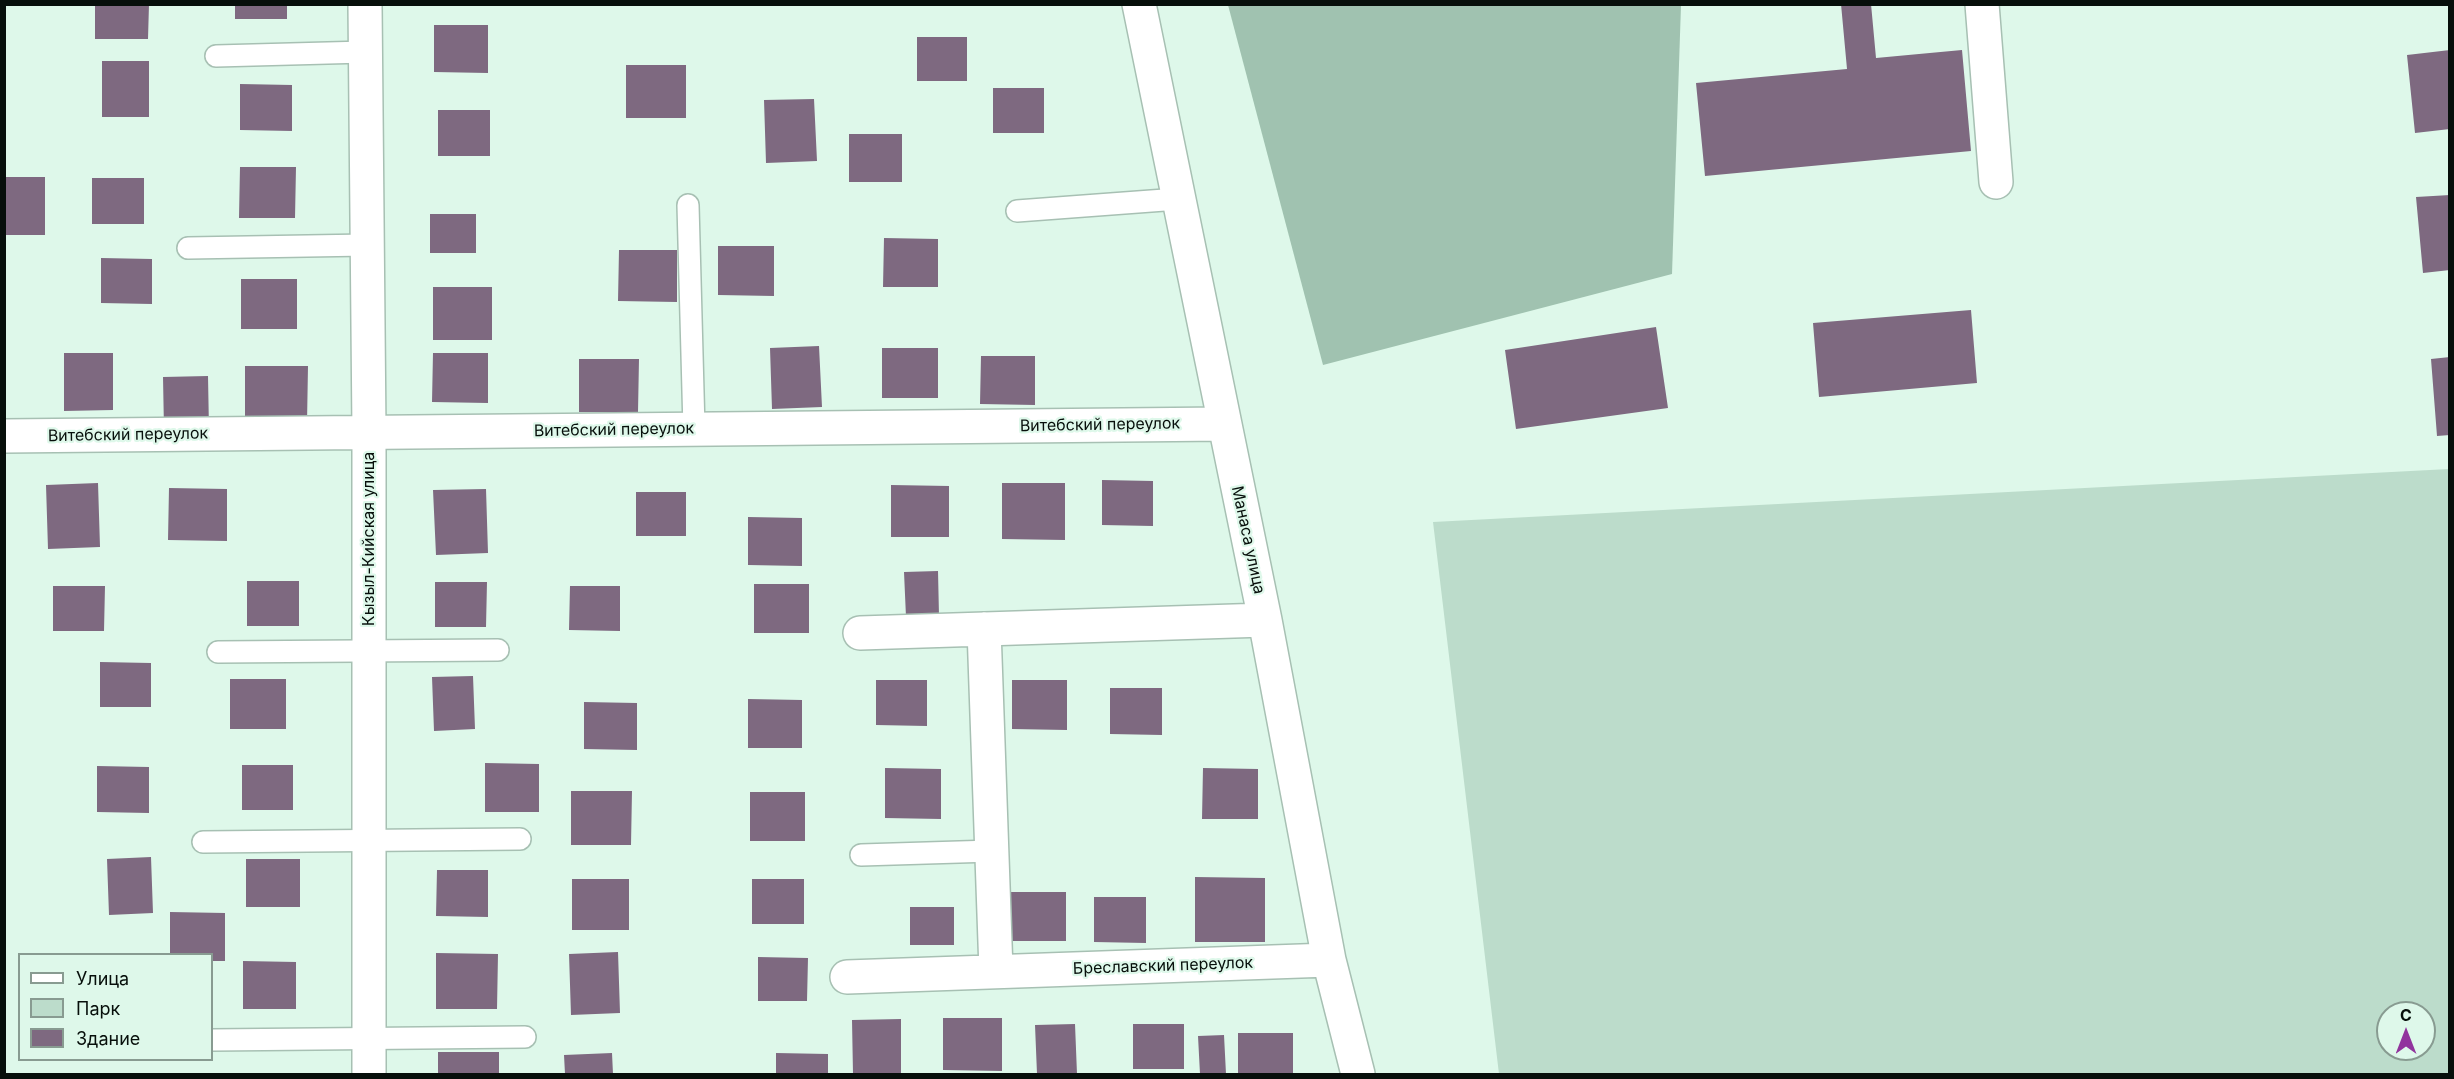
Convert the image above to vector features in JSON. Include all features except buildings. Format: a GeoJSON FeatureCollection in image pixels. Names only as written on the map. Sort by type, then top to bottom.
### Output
{"type":"FeatureCollection","features":[{"type":"Feature","properties":{"kind":"street","name":"Кызыл-Кийская улица"},"geometry":{"type":"LineString","coordinates":[[365,4],[369,432],[369,1074]]}},
{"type":"Feature","properties":{"kind":"street","name":"Манаса улица"},"geometry":{"type":"LineString","coordinates":[[1139,4],[1265,620],[1329,960],[1358,1074]]}},
{"type":"Feature","properties":{"kind":"street"},"geometry":{"type":"LineString","coordinates":[[1982,4],[1996,182]]}},
{"type":"Feature","properties":{"kind":"street","name":"Витебский переулок"},"geometry":{"type":"LineString","coordinates":[[4,436],[1224,424]]}},
{"type":"Feature","properties":{"kind":"street"},"geometry":{"type":"LineString","coordinates":[[860,633],[1265,620]]}},
{"type":"Feature","properties":{"kind":"street"},"geometry":{"type":"LineString","coordinates":[[984,629],[996,971]]}},
{"type":"Feature","properties":{"kind":"street","name":"Бреславский переулок"},"geometry":{"type":"LineString","coordinates":[[847,977],[1329,960]]}},
{"type":"Feature","properties":{"kind":"lane"},"geometry":{"type":"LineString","coordinates":[[216,56],[365,52]]}},
{"type":"Feature","properties":{"kind":"lane"},"geometry":{"type":"LineString","coordinates":[[1017,210],[1178,199]]}},
{"type":"Feature","properties":{"kind":"lane"},"geometry":{"type":"LineString","coordinates":[[688,205],[694,429]]}},
{"type":"Feature","properties":{"kind":"lane"},"geometry":{"type":"LineString","coordinates":[[188,248],[367,245]]}},
{"type":"Feature","properties":{"kind":"lane"},"geometry":{"type":"LineString","coordinates":[[218,652],[498,650]]}},
{"type":"Feature","properties":{"kind":"lane"},"geometry":{"type":"LineString","coordinates":[[203,842],[520,839]]}},
{"type":"Feature","properties":{"kind":"lane"},"geometry":{"type":"LineString","coordinates":[[861,855],[992,851]]}},
{"type":"Feature","properties":{"kind":"lane"},"geometry":{"type":"LineString","coordinates":[[213,1040],[525,1037]]}},
{"type":"Feature","properties":{"kind":"green space"},"geometry":{"type":"Polygon","coordinates":[[[1228,5],[1681,5],[1672,274],[1323,365],[1228,5]]]}},
{"type":"Feature","properties":{"kind":"green space"},"geometry":{"type":"Polygon","coordinates":[[[2449,469],[2449,1074],[1499,1074],[1433,522],[2449,469]]]}}]}
